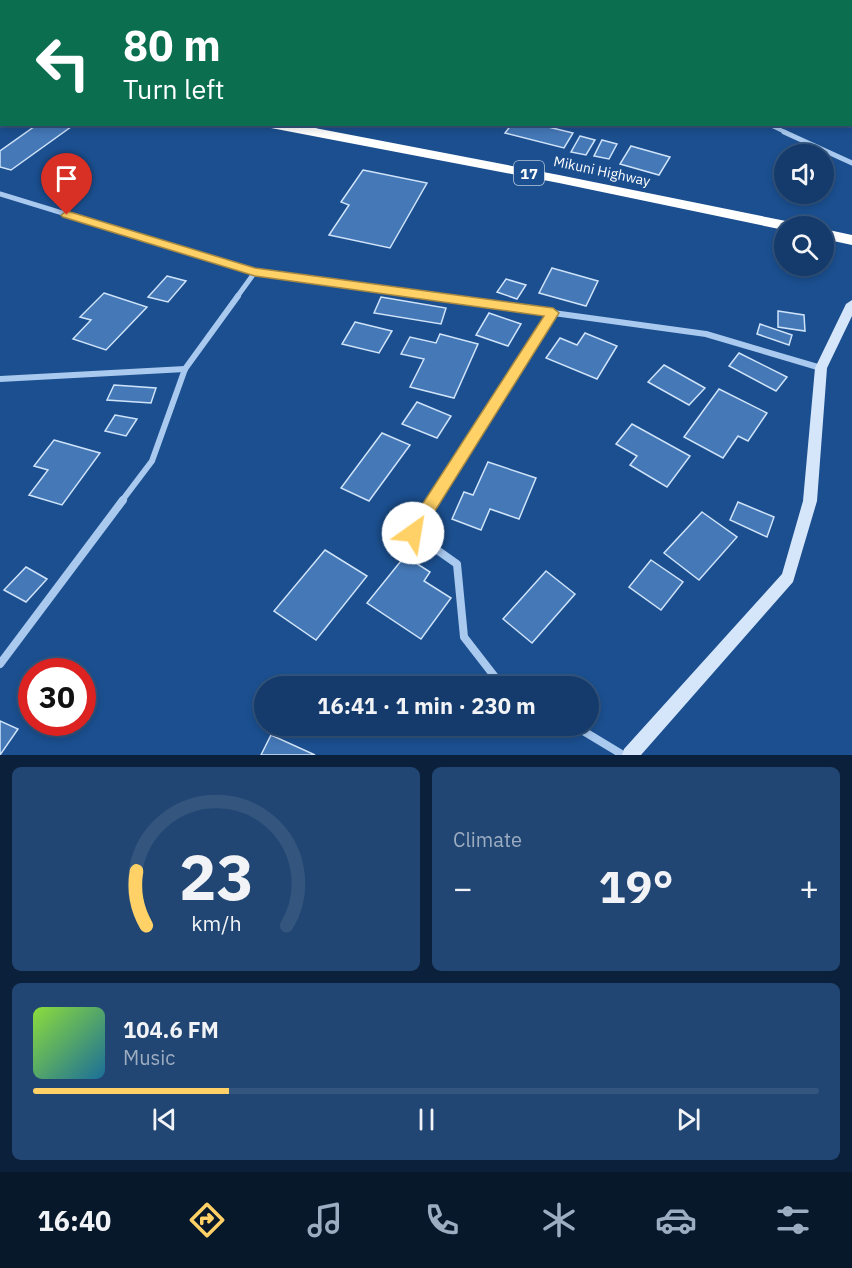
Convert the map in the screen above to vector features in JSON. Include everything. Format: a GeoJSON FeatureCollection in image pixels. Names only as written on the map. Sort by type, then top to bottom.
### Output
{"type":"FeatureCollection","features":[{"type":"Feature","properties":{"kind":"highway","name":"Mikuni Highway"},"geometry":{"type":"LineString","coordinates":[[293,126],[315,128],[774,224]]}},
{"type":"Feature","properties":{"kind":"highway"},"geometry":{"type":"LineString","coordinates":[[834,236],[852,240]]}},
{"type":"Feature","properties":{"kind":"street"},"geometry":{"type":"LineString","coordinates":[[772,126],[852,162]]}},
{"type":"Feature","properties":{"kind":"street"},"geometry":{"type":"LineString","coordinates":[[0,194],[255,272],[706,334],[821,369]]}},
{"type":"Feature","properties":{"kind":"street"},"geometry":{"type":"LineString","coordinates":[[0,664],[152,461],[185,369],[255,272]]}},
{"type":"Feature","properties":{"kind":"street"},"geometry":{"type":"LineString","coordinates":[[630,755],[788,577],[810,501],[821,369],[852,304]]}},
{"type":"Feature","properties":{"kind":"street"},"geometry":{"type":"LineString","coordinates":[[494,676],[464,637],[457,564],[413,533],[553,313]]}},
{"type":"Feature","properties":{"kind":"street"},"geometry":{"type":"LineString","coordinates":[[0,379],[185,369]]}},
{"type":"Feature","properties":{"kind":"street"},"geometry":{"type":"LineString","coordinates":[[591,736],[622,755]]}},
{"type":"Feature","properties":{"kind":"building"},"geometry":{"type":"Polygon","coordinates":[[[35,126],[72,126],[11,170],[0,167],[0,151],[35,126]]]}},
{"type":"Feature","properties":{"kind":"building"},"geometry":{"type":"Polygon","coordinates":[[[510,126],[544,126],[573,133],[564,148],[505,133],[510,126]]]}},
{"type":"Feature","properties":{"kind":"building"},"geometry":{"type":"Polygon","coordinates":[[[580,136],[595,140],[586,155],[571,152],[580,136]]]}},
{"type":"Feature","properties":{"kind":"building"},"geometry":{"type":"Polygon","coordinates":[[[602,140],[617,144],[609,159],[594,156],[602,140]]]}},
{"type":"Feature","properties":{"kind":"building"},"geometry":{"type":"Polygon","coordinates":[[[631,146],[670,157],[659,175],[620,164],[631,146]]]}},
{"type":"Feature","properties":{"kind":"building"},"geometry":{"type":"Polygon","coordinates":[[[363,170],[427,183],[390,248],[329,235],[349,205],[341,202],[363,170]]]}},
{"type":"Feature","properties":{"kind":"building"},"geometry":{"type":"Polygon","coordinates":[[[552,268],[598,281],[586,306],[539,293],[552,268]]]}},
{"type":"Feature","properties":{"kind":"building"},"geometry":{"type":"Polygon","coordinates":[[[167,276],[186,281],[168,302],[148,297],[167,276]]]}},
{"type":"Feature","properties":{"kind":"building"},"geometry":{"type":"Polygon","coordinates":[[[506,279],[526,285],[517,299],[497,292],[506,279]]]}},
{"type":"Feature","properties":{"kind":"building"},"geometry":{"type":"Polygon","coordinates":[[[104,293],[147,307],[106,350],[73,339],[91,320],[80,317],[104,293]]]}},
{"type":"Feature","properties":{"kind":"building"},"geometry":{"type":"Polygon","coordinates":[[[381,297],[446,308],[441,324],[374,313],[381,297]]]}},
{"type":"Feature","properties":{"kind":"building"},"geometry":{"type":"Polygon","coordinates":[[[778,311],[804,315],[805,331],[778,327],[778,311]]]}},
{"type":"Feature","properties":{"kind":"building"},"geometry":{"type":"Polygon","coordinates":[[[489,313],[521,324],[508,346],[476,335],[489,313]]]}},
{"type":"Feature","properties":{"kind":"building"},"geometry":{"type":"Polygon","coordinates":[[[355,322],[392,331],[379,353],[342,344],[355,322]]]}},
{"type":"Feature","properties":{"kind":"building"},"geometry":{"type":"Polygon","coordinates":[[[760,324],[792,335],[789,345],[757,334],[760,324]]]}},
{"type":"Feature","properties":{"kind":"building"},"geometry":{"type":"Polygon","coordinates":[[[585,333],[617,346],[597,379],[546,358],[560,338],[577,345],[585,333]]]}},
{"type":"Feature","properties":{"kind":"building"},"geometry":{"type":"Polygon","coordinates":[[[440,334],[478,344],[454,398],[410,387],[424,359],[401,354],[410,337],[436,343],[440,334]]]}},
{"type":"Feature","properties":{"kind":"building"},"geometry":{"type":"Polygon","coordinates":[[[739,353],[787,377],[776,391],[729,366],[739,353]]]}},
{"type":"Feature","properties":{"kind":"building"},"geometry":{"type":"Polygon","coordinates":[[[664,365],[705,388],[689,405],[648,382],[664,365]]]}},
{"type":"Feature","properties":{"kind":"building"},"geometry":{"type":"Polygon","coordinates":[[[114,385],[156,388],[151,403],[107,400],[114,385]]]}},
{"type":"Feature","properties":{"kind":"building"},"geometry":{"type":"Polygon","coordinates":[[[719,389],[767,413],[748,441],[738,436],[723,458],[684,437],[719,389]]]}},
{"type":"Feature","properties":{"kind":"building"},"geometry":{"type":"Polygon","coordinates":[[[417,402],[451,416],[437,438],[402,424],[417,402]]]}},
{"type":"Feature","properties":{"kind":"building"},"geometry":{"type":"Polygon","coordinates":[[[115,415],[137,419],[126,436],[105,431],[115,415]]]}},
{"type":"Feature","properties":{"kind":"building"},"geometry":{"type":"Polygon","coordinates":[[[632,424],[690,456],[667,487],[630,465],[637,456],[616,444],[632,424]]]}},
{"type":"Feature","properties":{"kind":"building"},"geometry":{"type":"Polygon","coordinates":[[[382,433],[410,445],[369,501],[341,488],[382,433]]]}},
{"type":"Feature","properties":{"kind":"building"},"geometry":{"type":"Polygon","coordinates":[[[54,440],[100,453],[62,505],[29,495],[48,470],[34,466],[54,440]]]}},
{"type":"Feature","properties":{"kind":"building"},"geometry":{"type":"Polygon","coordinates":[[[488,462],[536,478],[519,519],[490,509],[481,530],[452,519],[464,492],[473,495],[488,462]]]}},
{"type":"Feature","properties":{"kind":"building"},"geometry":{"type":"Polygon","coordinates":[[[738,502],[774,517],[767,537],[730,520],[738,502]]]}},
{"type":"Feature","properties":{"kind":"building"},"geometry":{"type":"Polygon","coordinates":[[[702,512],[737,537],[699,580],[664,553],[702,512]]]}},
{"type":"Feature","properties":{"kind":"building"},"geometry":{"type":"Polygon","coordinates":[[[325,550],[367,576],[316,640],[274,611],[325,550]]]}},
{"type":"Feature","properties":{"kind":"building"},"geometry":{"type":"Polygon","coordinates":[[[405,556],[430,572],[424,581],[451,598],[421,639],[367,603],[405,556]]]}},
{"type":"Feature","properties":{"kind":"building"},"geometry":{"type":"Polygon","coordinates":[[[651,560],[683,582],[661,610],[629,587],[651,560]]]}},
{"type":"Feature","properties":{"kind":"building"},"geometry":{"type":"Polygon","coordinates":[[[26,567],[47,579],[26,602],[4,590],[26,567]]]}},
{"type":"Feature","properties":{"kind":"building"},"geometry":{"type":"Polygon","coordinates":[[[546,571],[575,594],[532,643],[503,619],[546,571]]]}},
{"type":"Feature","properties":{"kind":"building"},"geometry":{"type":"Polygon","coordinates":[[[0,721],[18,729],[0,755],[0,721]]]}},
{"type":"Feature","properties":{"kind":"building"},"geometry":{"type":"Polygon","coordinates":[[[270,736],[273,736],[315,755],[261,755],[270,736]]]}},
{"type":"Feature","properties":{"kind":"route"},"geometry":{"type":"LineString","coordinates":[[67,215],[255,272],[553,313],[413,533]]}}]}
